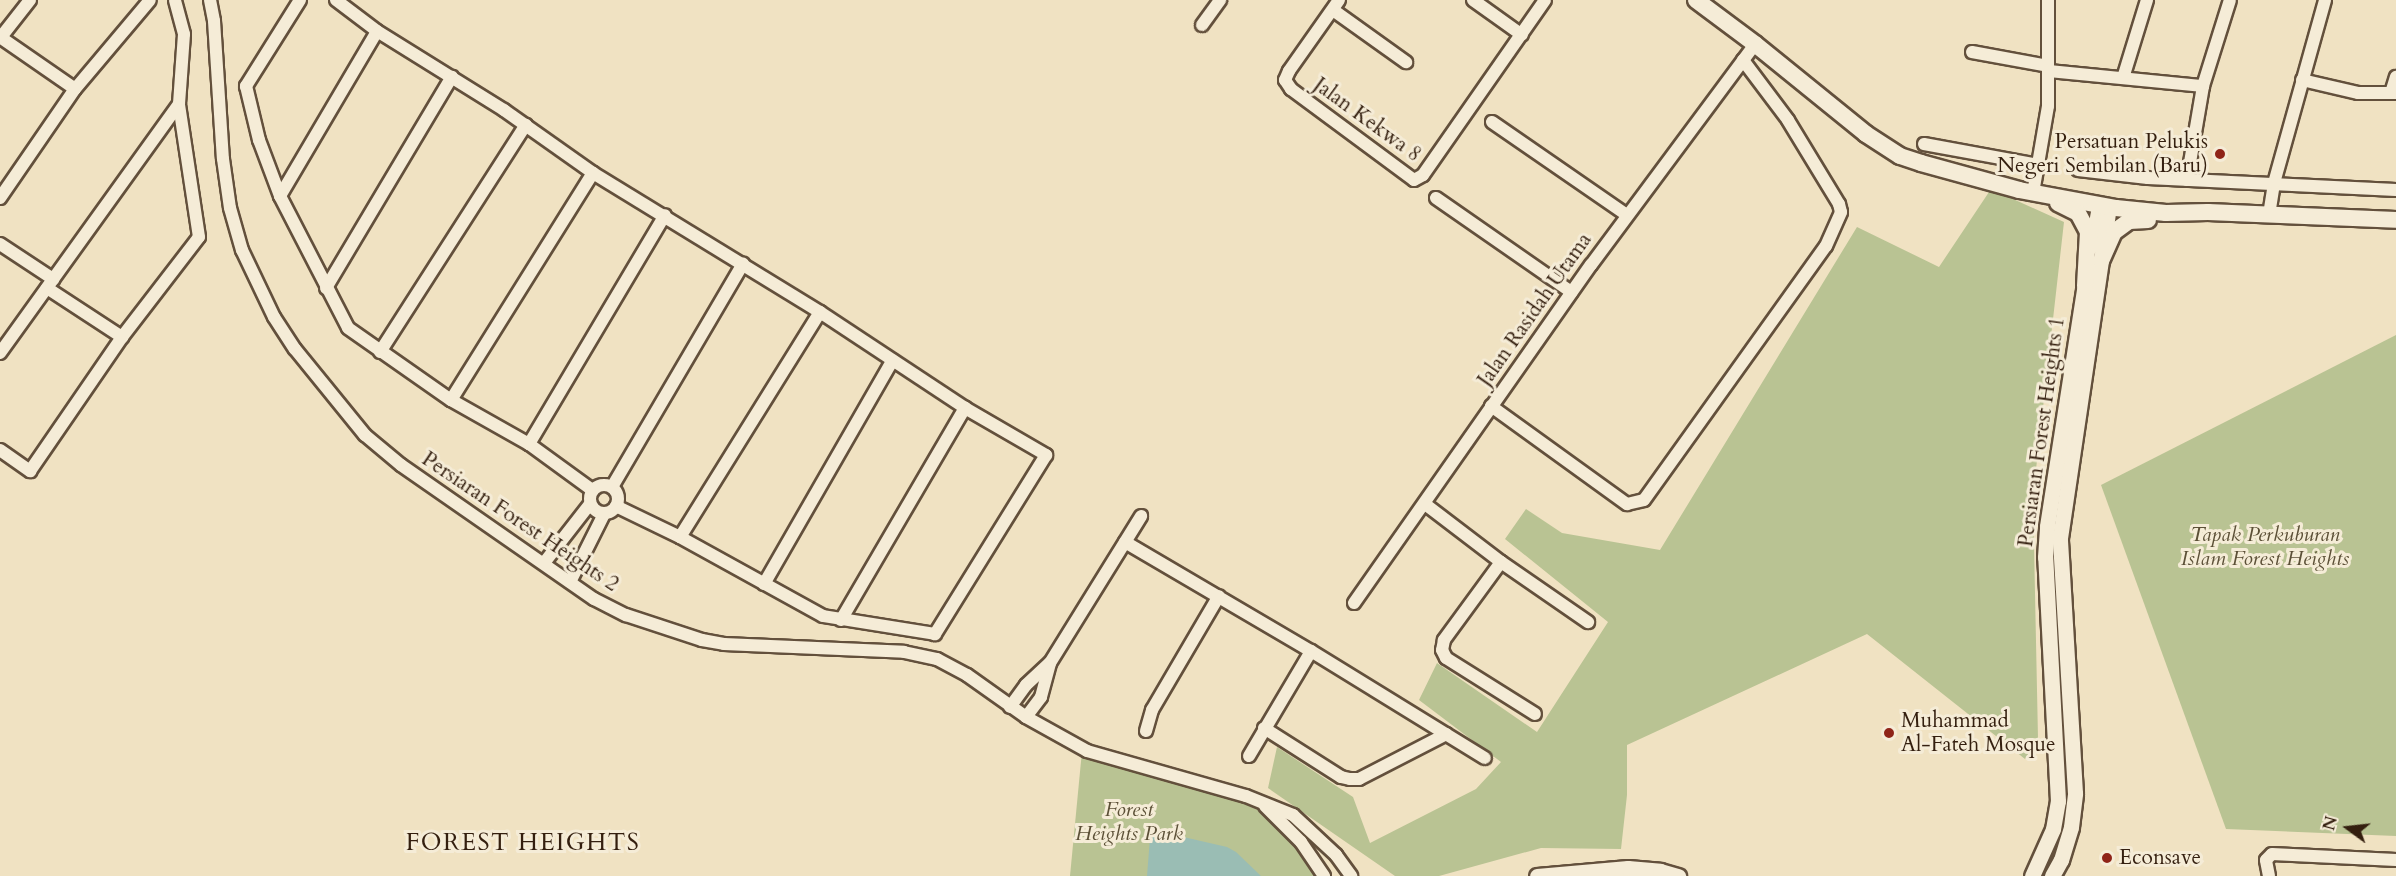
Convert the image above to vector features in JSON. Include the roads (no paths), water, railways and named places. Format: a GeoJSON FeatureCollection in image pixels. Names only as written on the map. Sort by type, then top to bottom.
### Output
{"type":"FeatureCollection","features":[{"type":"Feature","properties":{"kind":"main road"},"geometry":{"type":"LineString","coordinates":[[1696,0],[1755,44],[1866,134],[1891,151],[1921,163],[2026,191],[2104,207],[2166,213],[2208,212],[2396,220]]}},
{"type":"Feature","properties":{"kind":"main road"},"geometry":{"type":"LineString","coordinates":[[2026,191],[2078,213],[2085,223],[2088,232],[2085,286]]}},
{"type":"Feature","properties":{"kind":"main road"},"geometry":{"type":"LineString","coordinates":[[2101,261],[2108,241],[2124,223],[2184,219],[2208,212]]}},
{"type":"Feature","properties":{"kind":"street"},"geometry":{"type":"LineString","coordinates":[[30,0],[0,37],[75,89]]}},
{"type":"Feature","properties":{"kind":"street"},"geometry":{"type":"LineString","coordinates":[[0,198],[75,89],[150,0]]}},
{"type":"Feature","properties":{"kind":"street"},"geometry":{"type":"LineString","coordinates":[[0,450],[30,471],[122,337],[199,237],[179,104],[184,34],[175,0]]}},
{"type":"Feature","properties":{"kind":"street","name":"Persiaran Forest Heights 2"},"geometry":{"type":"LineString","coordinates":[[210,0],[214,21],[223,159],[230,208],[242,250],[274,317],[318,381],[365,435],[401,465],[594,599],[626,615],[702,640],[741,645],[904,652],[937,659],[968,675],[1026,717],[1087,751],[1246,796],[1293,815],[1336,855],[1351,876]]}},
{"type":"Feature","properties":{"kind":"street"},"geometry":{"type":"LineString","coordinates":[[300,0],[246,86],[259,140],[280,196],[348,328],[451,400],[529,444],[592,490]]}},
{"type":"Feature","properties":{"kind":"street"},"geometry":{"type":"LineString","coordinates":[[336,0],[377,31],[526,125],[593,173],[666,215],[820,312],[965,408],[1046,455],[935,634],[824,616],[680,537],[616,507]]}},
{"type":"Feature","properties":{"kind":"street"},"geometry":{"type":"LineString","coordinates":[[1202,25],[1220,0]]}},
{"type":"Feature","properties":{"kind":"street"},"geometry":{"type":"LineString","coordinates":[[1473,0],[1522,35]]}},
{"type":"Feature","properties":{"kind":"street","name":"Jalan Kekwa 8"},"geometry":{"type":"LineString","coordinates":[[1336,5],[1289,71],[1286,80],[1291,89],[1414,180],[1423,175],[1545,0]]}},
{"type":"Feature","properties":{"kind":"street"},"geometry":{"type":"LineString","coordinates":[[2026,191],[2038,165],[2048,106],[2048,0]]}},
{"type":"Feature","properties":{"kind":"street"},"geometry":{"type":"LineString","coordinates":[[2123,78],[2147,0]]}},
{"type":"Feature","properties":{"kind":"street"},"geometry":{"type":"LineString","coordinates":[[2187,180],[2203,86],[2230,0]]}},
{"type":"Feature","properties":{"kind":"street"},"geometry":{"type":"LineString","coordinates":[[2269,215],[2274,183],[2325,0]]}},
{"type":"Feature","properties":{"kind":"street"},"geometry":{"type":"LineString","coordinates":[[1336,5],[1406,62]]}},
{"type":"Feature","properties":{"kind":"street"},"geometry":{"type":"LineString","coordinates":[[280,196],[377,31]]}},
{"type":"Feature","properties":{"kind":"street","name":"Jalan Rasidah Utama"},"geometry":{"type":"LineString","coordinates":[[1354,603],[1571,292],[1755,44]]}},
{"type":"Feature","properties":{"kind":"street"},"geometry":{"type":"LineString","coordinates":[[1972,52],[2049,69],[2203,86]]}},
{"type":"Feature","properties":{"kind":"street"},"geometry":{"type":"LineString","coordinates":[[1491,406],[1627,504],[1644,500],[1826,246],[1841,212],[1839,204],[1788,120],[1743,60]]}},
{"type":"Feature","properties":{"kind":"street"},"geometry":{"type":"LineString","coordinates":[[326,288],[452,77]]}},
{"type":"Feature","properties":{"kind":"street"},"geometry":{"type":"LineString","coordinates":[[2302,80],[2358,93],[2394,93],[2396,77]]}},
{"type":"Feature","properties":{"kind":"street"},"geometry":{"type":"LineString","coordinates":[[0,353],[179,104]]}},
{"type":"Feature","properties":{"kind":"street"},"geometry":{"type":"LineString","coordinates":[[1491,122],[1627,215]]}},
{"type":"Feature","properties":{"kind":"street"},"geometry":{"type":"LineString","coordinates":[[380,352],[526,125]]}},
{"type":"Feature","properties":{"kind":"street"},"geometry":{"type":"LineString","coordinates":[[1924,144],[2038,165]]}},
{"type":"Feature","properties":{"kind":"street"},"geometry":{"type":"LineString","coordinates":[[2078,170],[2187,180],[2396,190]]}},
{"type":"Feature","properties":{"kind":"street"},"geometry":{"type":"LineString","coordinates":[[451,400],[593,173]]}},
{"type":"Feature","properties":{"kind":"street"},"geometry":{"type":"LineString","coordinates":[[1436,198],[1571,292]]}},
{"type":"Feature","properties":{"kind":"street","name":"Persiaran Forest Heights 1"},"geometry":{"type":"LineString","coordinates":[[2052,876],[2061,860],[2072,827],[2075,793],[2060,538],[2101,261],[2104,207]]}},
{"type":"Feature","properties":{"kind":"street","name":"Persiaran Forest Heights 1"},"geometry":{"type":"LineString","coordinates":[[2032,876],[2053,829],[2058,801],[2045,557],[2047,526],[2085,286],[2104,207]]}},
{"type":"Feature","properties":{"kind":"street"},"geometry":{"type":"LineString","coordinates":[[529,444],[666,215]]}},
{"type":"Feature","properties":{"kind":"street"},"geometry":{"type":"LineString","coordinates":[[0,244],[122,337]]}},
{"type":"Feature","properties":{"kind":"street"},"geometry":{"type":"LineString","coordinates":[[612,487],[743,264]]}},
{"type":"Feature","properties":{"kind":"street"},"geometry":{"type":"LineString","coordinates":[[680,537],[820,312]]}},
{"type":"Feature","properties":{"kind":"street"},"geometry":{"type":"LineString","coordinates":[[764,584],[893,360]]}},
{"type":"Feature","properties":{"kind":"street"},"geometry":{"type":"LineString","coordinates":[[842,620],[965,408]]}},
{"type":"Feature","properties":{"kind":"street"},"geometry":{"type":"LineString","coordinates":[[544,563],[590,504],[592,490],[599,485],[612,487],[617,494],[616,507]]}},
{"type":"Feature","properties":{"kind":"street"},"geometry":{"type":"LineString","coordinates":[[590,504],[595,511],[604,514]]}},
{"type":"Feature","properties":{"kind":"street"},"geometry":{"type":"LineString","coordinates":[[1425,504],[1501,562],[1588,622]]}},
{"type":"Feature","properties":{"kind":"street"},"geometry":{"type":"LineString","coordinates":[[570,582],[604,514],[616,507]]}},
{"type":"Feature","properties":{"kind":"street"},"geometry":{"type":"LineString","coordinates":[[1011,706],[1026,685],[1050,663],[1141,516]]}},
{"type":"Feature","properties":{"kind":"street"},"geometry":{"type":"LineString","coordinates":[[1125,542],[1311,651],[1485,758]]}},
{"type":"Feature","properties":{"kind":"street"},"geometry":{"type":"LineString","coordinates":[[1501,562],[1443,640],[1442,650],[1446,658],[1535,714]]}},
{"type":"Feature","properties":{"kind":"street"},"geometry":{"type":"LineString","coordinates":[[1146,731],[1152,710],[1219,596]]}},
{"type":"Feature","properties":{"kind":"street"},"geometry":{"type":"LineString","coordinates":[[1249,756],[1311,651]]}},
{"type":"Feature","properties":{"kind":"street"},"geometry":{"type":"LineString","coordinates":[[1026,717],[1041,697],[1050,663]]}},
{"type":"Feature","properties":{"kind":"street"},"geometry":{"type":"LineString","coordinates":[[1264,728],[1341,777],[1350,779],[1359,779],[1446,734]]}},
{"type":"Feature","properties":{"kind":"street"},"geometry":{"type":"LineString","coordinates":[[1262,803],[1300,842],[1324,876]]}},
{"type":"Feature","properties":{"kind":"street"},"geometry":{"type":"LineString","coordinates":[[2268,876],[2266,860],[2272,854],[2396,860]]}},
{"type":"Feature","properties":{"kind":"street"},"geometry":{"type":"LineString","coordinates":[[1537,876],[1607,868],[1660,870],[1678,876]]}},
{"type":"Feature","properties":{"kind":"water"},"geometry":{"type":"Polygon","coordinates":[[[1166,833],[1227,847],[1236,852],[1261,876],[1147,876],[1150,838],[1156,834],[1166,833]]]}},
{"type":"Feature","properties":{"kind":"place","name":"Persatuan Pelukis Negeri Sembilan (Baru)"},"geometry":{"type":"Point","coordinates":[2220,154]}},
{"type":"Feature","properties":{"kind":"place","name":"Muhammad Al-Fateh Mosque"},"geometry":{"type":"Point","coordinates":[1889,733]}},
{"type":"Feature","properties":{"kind":"place","name":"Econsave"},"geometry":{"type":"Point","coordinates":[2107,858]}},
{"type":"Feature","properties":{"kind":"district","name":"FOREST HEIGHTS"},"geometry":{"type":"Point","coordinates":[523,843]}},
{"type":"Feature","properties":{"kind":"park label","name":"Tapak Perkuburan Islam Forest Heights"},"geometry":{"type":"Point","coordinates":[2265,547]}},
{"type":"Feature","properties":{"kind":"park label","name":"Forest Heights Park"},"geometry":{"type":"Point","coordinates":[1129,822]}}]}
